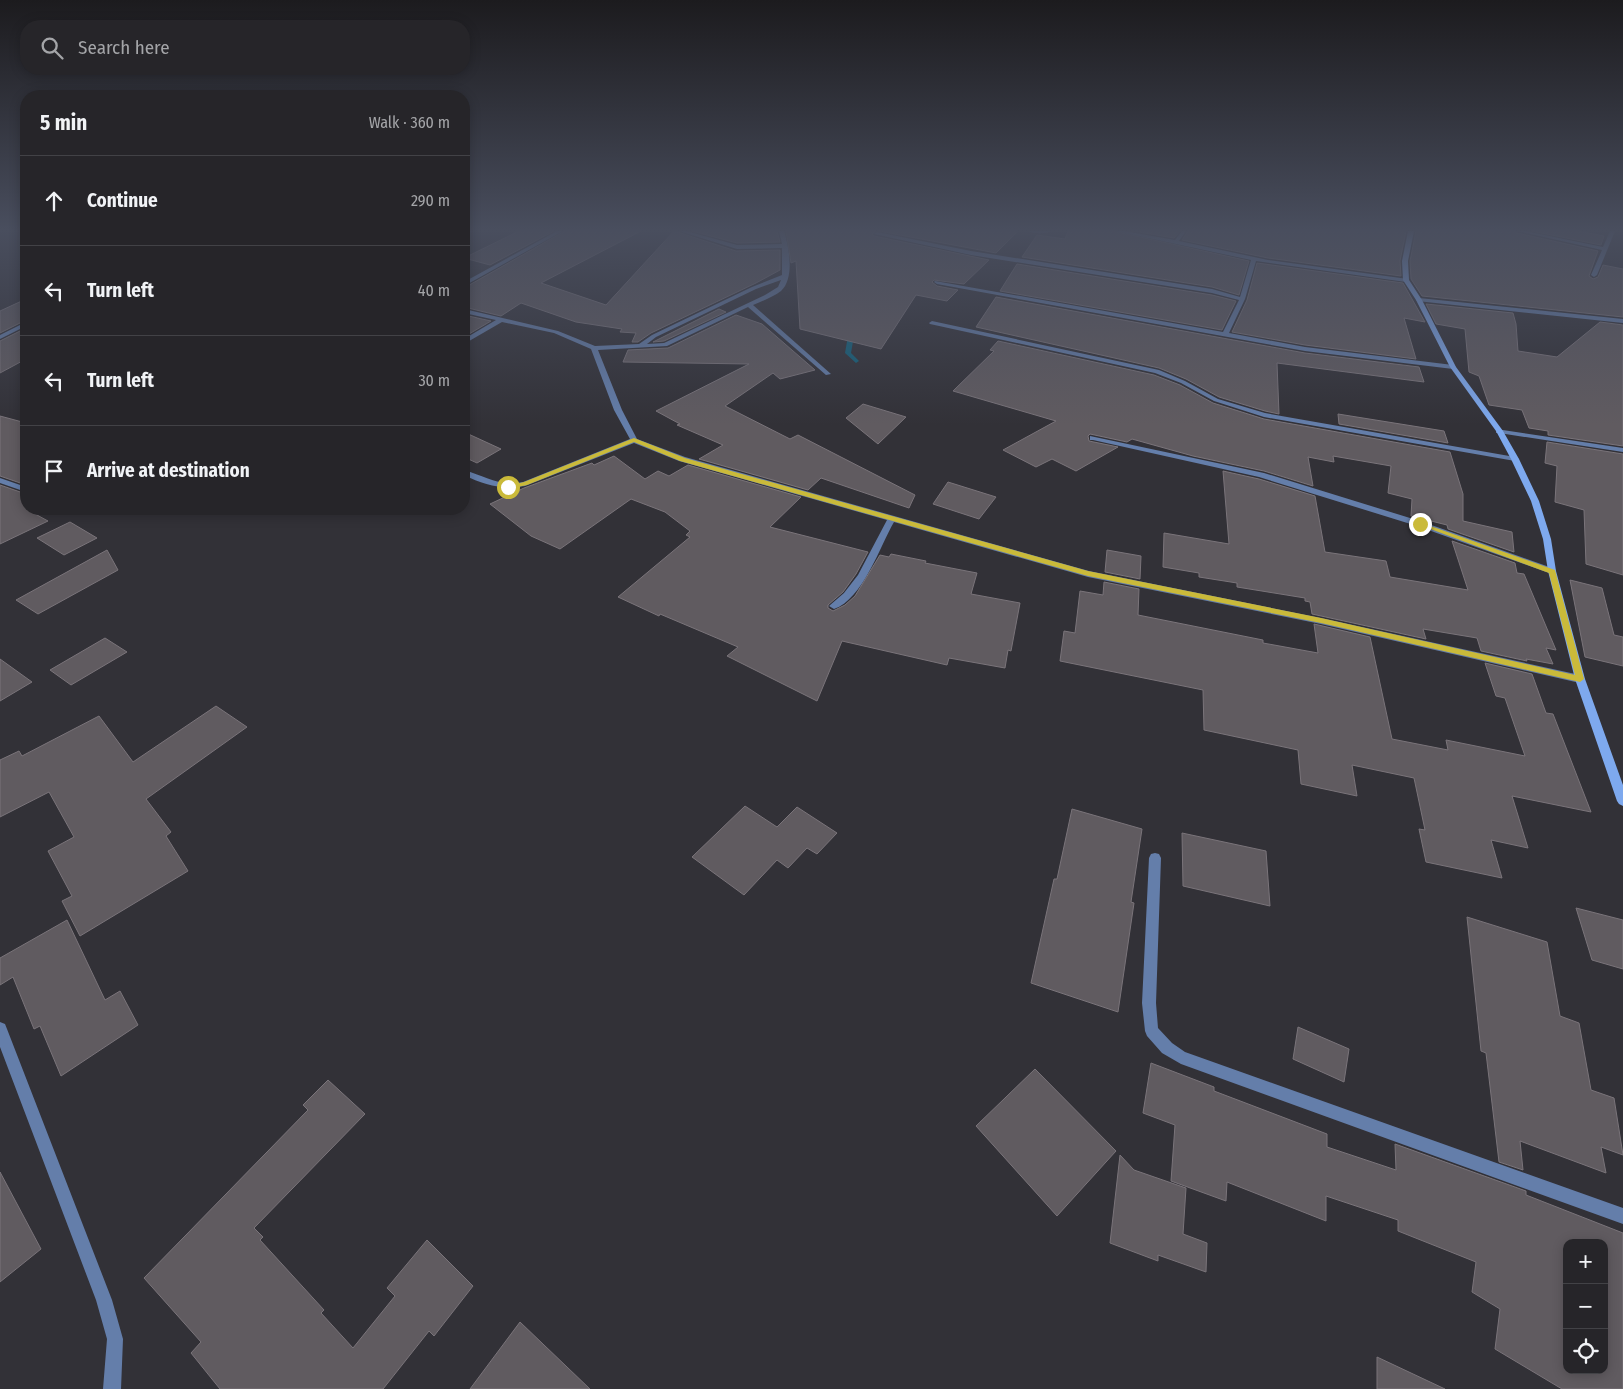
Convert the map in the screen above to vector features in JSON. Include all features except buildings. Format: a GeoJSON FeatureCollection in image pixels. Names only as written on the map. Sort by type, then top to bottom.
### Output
{"type":"FeatureCollection","features":[{"type":"Feature","properties":{"kind":"street"},"geometry":{"type":"LineString","coordinates":[[639,347],[654,336],[738,296]]}},
{"type":"Feature","properties":{"kind":"street"},"geometry":{"type":"LineString","coordinates":[[470,312],[556,332],[594,348],[665,346],[766,296]]}},
{"type":"Feature","properties":{"kind":"street"},"geometry":{"type":"LineString","coordinates":[[1012,296],[1305,349],[1453,367]]}},
{"type":"Feature","properties":{"kind":"street"},"geometry":{"type":"LineString","coordinates":[[1230,296],[1242,299]]}},
{"type":"Feature","properties":{"kind":"street"},"geometry":{"type":"LineString","coordinates":[[1225,335],[1243,296]]}},
{"type":"Feature","properties":{"kind":"street"},"geometry":{"type":"LineString","coordinates":[[1415,296],[1453,367],[1515,458],[1538,511],[1547,539],[1552,571],[1580,679],[1623,801]]}},
{"type":"Feature","properties":{"kind":"street"},"geometry":{"type":"LineString","coordinates":[[1418,300],[1623,321]]}},
{"type":"Feature","properties":{"kind":"street"},"geometry":{"type":"LineString","coordinates":[[749,306],[828,374]]}},
{"type":"Feature","properties":{"kind":"street"},"geometry":{"type":"LineString","coordinates":[[470,339],[502,320]]}},
{"type":"Feature","properties":{"kind":"street"},"geometry":{"type":"LineString","coordinates":[[932,323],[1157,371],[1183,382],[1216,400],[1264,415],[1515,458]]}},
{"type":"Feature","properties":{"kind":"street"},"geometry":{"type":"LineString","coordinates":[[0,337],[20,327]]}},
{"type":"Feature","properties":{"kind":"street"},"geometry":{"type":"LineString","coordinates":[[594,348],[618,410],[634,440],[682,460],[1088,574],[1321,621],[1580,679]]}},
{"type":"Feature","properties":{"kind":"street"},"geometry":{"type":"LineString","coordinates":[[1498,431],[1623,450]]}},
{"type":"Feature","properties":{"kind":"street"},"geometry":{"type":"LineString","coordinates":[[1093,438],[1261,475],[1420,524],[1552,571]]}},
{"type":"Feature","properties":{"kind":"street"},"geometry":{"type":"LineString","coordinates":[[470,475],[497,486],[508,487],[525,484],[634,440]]}},
{"type":"Feature","properties":{"kind":"street"},"geometry":{"type":"LineString","coordinates":[[0,480],[20,488]]}},
{"type":"Feature","properties":{"kind":"street"},"geometry":{"type":"LineString","coordinates":[[834,606],[849,594],[861,578],[892,518]]}},
{"type":"Feature","properties":{"kind":"street"},"geometry":{"type":"LineString","coordinates":[[1155,858],[1149,1003],[1152,1031],[1167,1048],[1181,1057],[1623,1216]]}},
{"type":"Feature","properties":{"kind":"street"},"geometry":{"type":"LineString","coordinates":[[0,1030],[104,1300],[114,1339],[112,1389]]}},
{"type":"Feature","properties":{"kind":"waterway"},"geometry":{"type":"LineString","coordinates":[[852,330],[848,353],[856,361]]}},
{"type":"Feature","properties":{"kind":"route"},"geometry":{"type":"LineString","coordinates":[[508,487],[525,484],[634,440],[682,460],[1088,574],[1321,621],[1580,679],[1552,571],[1420,524]]}}]}
